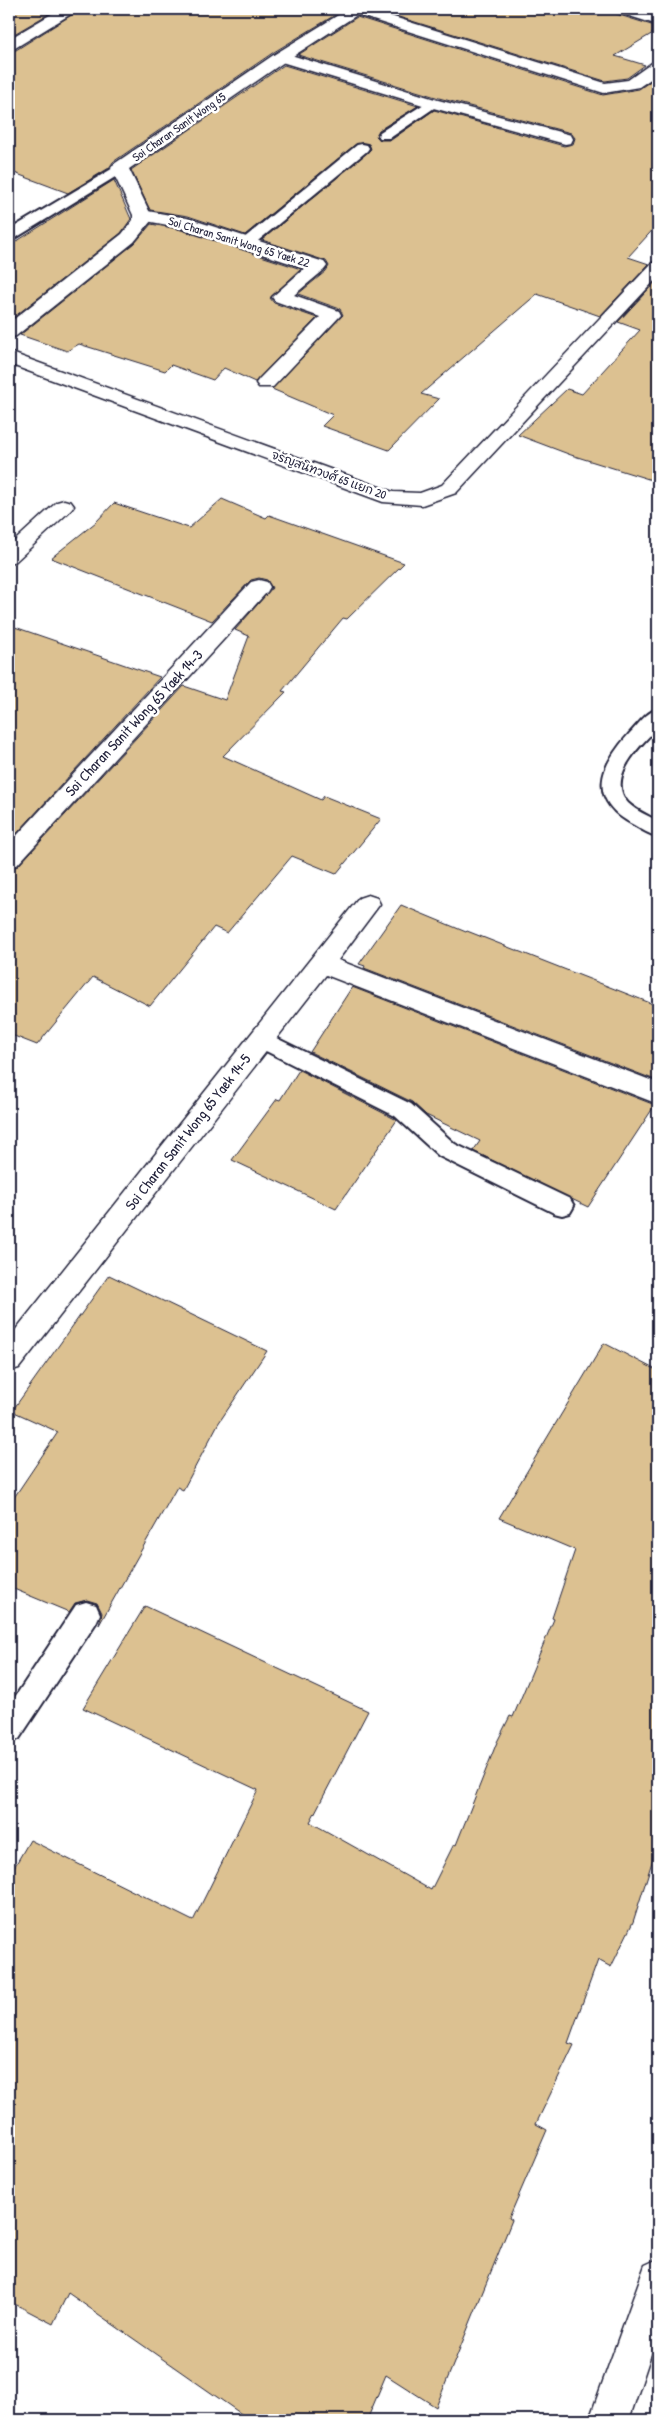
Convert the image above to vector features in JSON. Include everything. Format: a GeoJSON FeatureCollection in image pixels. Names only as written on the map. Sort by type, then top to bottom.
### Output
{"type":"FeatureCollection","features":[{"type":"Feature","properties":{"kind":"street"},"geometry":{"type":"LineString","coordinates":[[9,45],[70,9]]}},
{"type":"Feature","properties":{"kind":"street"},"geometry":{"type":"LineString","coordinates":[[357,9],[604,88],[626,86],[640,82],[658,66]]}},
{"type":"Feature","properties":{"kind":"street","name":"Soi Charan Sanit Wong 65"},"geometry":{"type":"LineString","coordinates":[[142,215],[120,168],[280,57],[357,9]]}},
{"type":"Feature","properties":{"kind":"street"},"geometry":{"type":"LineString","coordinates":[[622,9],[658,20]]}},
{"type":"Feature","properties":{"kind":"street"},"geometry":{"type":"LineString","coordinates":[[280,57],[432,103],[565,140]]}},
{"type":"Feature","properties":{"kind":"street"},"geometry":{"type":"LineString","coordinates":[[9,332],[128,238],[142,221],[142,215]]}},
{"type":"Feature","properties":{"kind":"street","name":"Soi Charan Sanit Wong 65 Yaek 22"},"geometry":{"type":"LineString","coordinates":[[142,215],[182,222],[318,266],[280,297],[332,315],[266,383]]}},
{"type":"Feature","properties":{"kind":"street","name":"จรัญสนิทวงศ์ 65 แยก 20"},"geometry":{"type":"LineString","coordinates":[[9,358],[390,498],[422,499],[449,489],[658,268]]}},
{"type":"Feature","properties":{"kind":"street"},"geometry":{"type":"LineString","coordinates":[[9,557],[64,506]]}},
{"type":"Feature","properties":{"kind":"street","name":"Soi Charan Sanit Wong 65 Yaek 14-3"},"geometry":{"type":"LineString","coordinates":[[9,860],[259,587]]}},
{"type":"Feature","properties":{"kind":"street","name":"Soi Charan Sanit Wong 65 Yaek 14-5"},"geometry":{"type":"LineString","coordinates":[[9,1359],[368,904]]}},
{"type":"Feature","properties":{"kind":"street"},"geometry":{"type":"LineString","coordinates":[[322,963],[658,1094]]}},
{"type":"Feature","properties":{"kind":"street"},"geometry":{"type":"LineString","coordinates":[[609,2420],[658,2278]]}},
{"type":"Feature","properties":{"kind":"lane"},"geometry":{"type":"LineString","coordinates":[[385,135],[432,103]]}},
{"type":"Feature","properties":{"kind":"lane"},"geometry":{"type":"LineString","coordinates":[[248,242],[362,148]]}},
{"type":"Feature","properties":{"kind":"lane"},"geometry":{"type":"LineString","coordinates":[[9,236],[120,168]]}},
{"type":"Feature","properties":{"kind":"lane"},"geometry":{"type":"LineString","coordinates":[[658,715],[613,766],[610,787],[619,806],[658,830]]}},
{"type":"Feature","properties":{"kind":"lane"},"geometry":{"type":"LineString","coordinates":[[262,1039],[403,1110],[447,1150],[562,1206]]}},
{"type":"Feature","properties":{"kind":"lane"},"geometry":{"type":"LineString","coordinates":[[9,1730],[86,1614]]}},
{"type":"Feature","properties":{"kind":"building"},"geometry":{"type":"Polygon","coordinates":[[[9,9],[57,9],[9,37],[9,9]]]}},
{"type":"Feature","properties":{"kind":"building"},"geometry":{"type":"Polygon","coordinates":[[[81,9],[345,9],[274,52],[113,162],[109,168],[68,193],[9,171],[9,52],[16,50],[81,9]]]}},
{"type":"Feature","properties":{"kind":"building"},"geometry":{"type":"Polygon","coordinates":[[[373,9],[612,9],[616,14],[658,27],[658,30],[615,56],[645,65],[627,78],[605,81],[373,9]]]}},
{"type":"Feature","properties":{"kind":"building"},"geometry":{"type":"Polygon","coordinates":[[[357,17],[603,95],[639,89],[658,76],[658,224],[628,257],[649,264],[600,316],[537,294],[421,394],[439,399],[389,450],[322,426],[333,415],[272,389],[343,315],[340,309],[298,294],[326,271],[329,266],[326,261],[262,240],[368,152],[371,149],[369,144],[356,144],[245,235],[188,216],[150,210],[131,170],[284,65],[418,106],[379,130],[376,136],[380,140],[391,140],[434,110],[564,146],[573,144],[575,138],[571,133],[439,98],[298,55],[357,17]]]}},
{"type":"Feature","properties":{"kind":"building"},"geometry":{"type":"Polygon","coordinates":[[[114,180],[131,219],[121,233],[9,321],[9,246],[114,180]]]}},
{"type":"Feature","properties":{"kind":"building"},"geometry":{"type":"Polygon","coordinates":[[[151,224],[178,229],[301,269],[270,298],[274,303],[317,318],[255,382],[224,368],[213,380],[171,365],[165,371],[79,344],[67,351],[20,335],[135,243],[151,224]]]}},
{"type":"Feature","properties":{"kind":"building"},"geometry":{"type":"Polygon","coordinates":[[[658,279],[658,482],[571,455],[518,435],[567,389],[582,394],[640,330],[618,322],[658,279]]]}},
{"type":"Feature","properties":{"kind":"building"},"geometry":{"type":"Polygon","coordinates":[[[222,499],[266,518],[269,515],[404,563],[347,619],[343,618],[282,691],[286,692],[223,756],[321,800],[324,796],[381,819],[336,874],[292,856],[227,933],[214,927],[150,1006],[93,977],[37,1045],[9,1034],[9,869],[18,866],[184,686],[225,700],[249,636],[235,630],[272,588],[267,580],[259,578],[251,580],[212,621],[51,558],[96,522],[114,503],[189,528],[222,499]]]}},
{"type":"Feature","properties":{"kind":"building"},"geometry":{"type":"Polygon","coordinates":[[[9,625],[160,677],[9,842],[9,625]]]}},
{"type":"Feature","properties":{"kind":"building"},"geometry":{"type":"Polygon","coordinates":[[[401,905],[658,1006],[658,1081],[364,968],[365,966],[359,964],[401,905]]]}},
{"type":"Feature","properties":{"kind":"building"},"geometry":{"type":"Polygon","coordinates":[[[352,987],[655,1105],[588,1207],[473,1151],[480,1141],[426,1115],[412,1102],[310,1052],[352,987]]]}},
{"type":"Feature","properties":{"kind":"building"},"geometry":{"type":"Polygon","coordinates":[[[299,1070],[397,1120],[336,1209],[232,1160],[277,1099],[280,1100],[299,1070]]]}},
{"type":"Feature","properties":{"kind":"building"},"geometry":{"type":"Polygon","coordinates":[[[109,1275],[267,1351],[218,1424],[183,1490],[177,1487],[99,1625],[102,1613],[97,1603],[87,1600],[75,1603],[69,1612],[9,1587],[9,1505],[58,1432],[12,1411],[109,1275]]]}},
{"type":"Feature","properties":{"kind":"building"},"geometry":{"type":"Polygon","coordinates":[[[604,1343],[658,1371],[658,1843],[633,1922],[611,1967],[598,1960],[568,2043],[574,2045],[536,2124],[547,2130],[509,2218],[512,2220],[436,2407],[386,2375],[367,2420],[250,2420],[68,2293],[53,2324],[9,2301],[9,1876],[30,1840],[193,1921],[258,1790],[83,1708],[145,1606],[368,1711],[310,1822],[431,1890],[454,1844],[456,1845],[497,1742],[510,1716],[513,1717],[554,1619],[552,1618],[575,1550],[499,1518],[604,1343]]]}}]}
